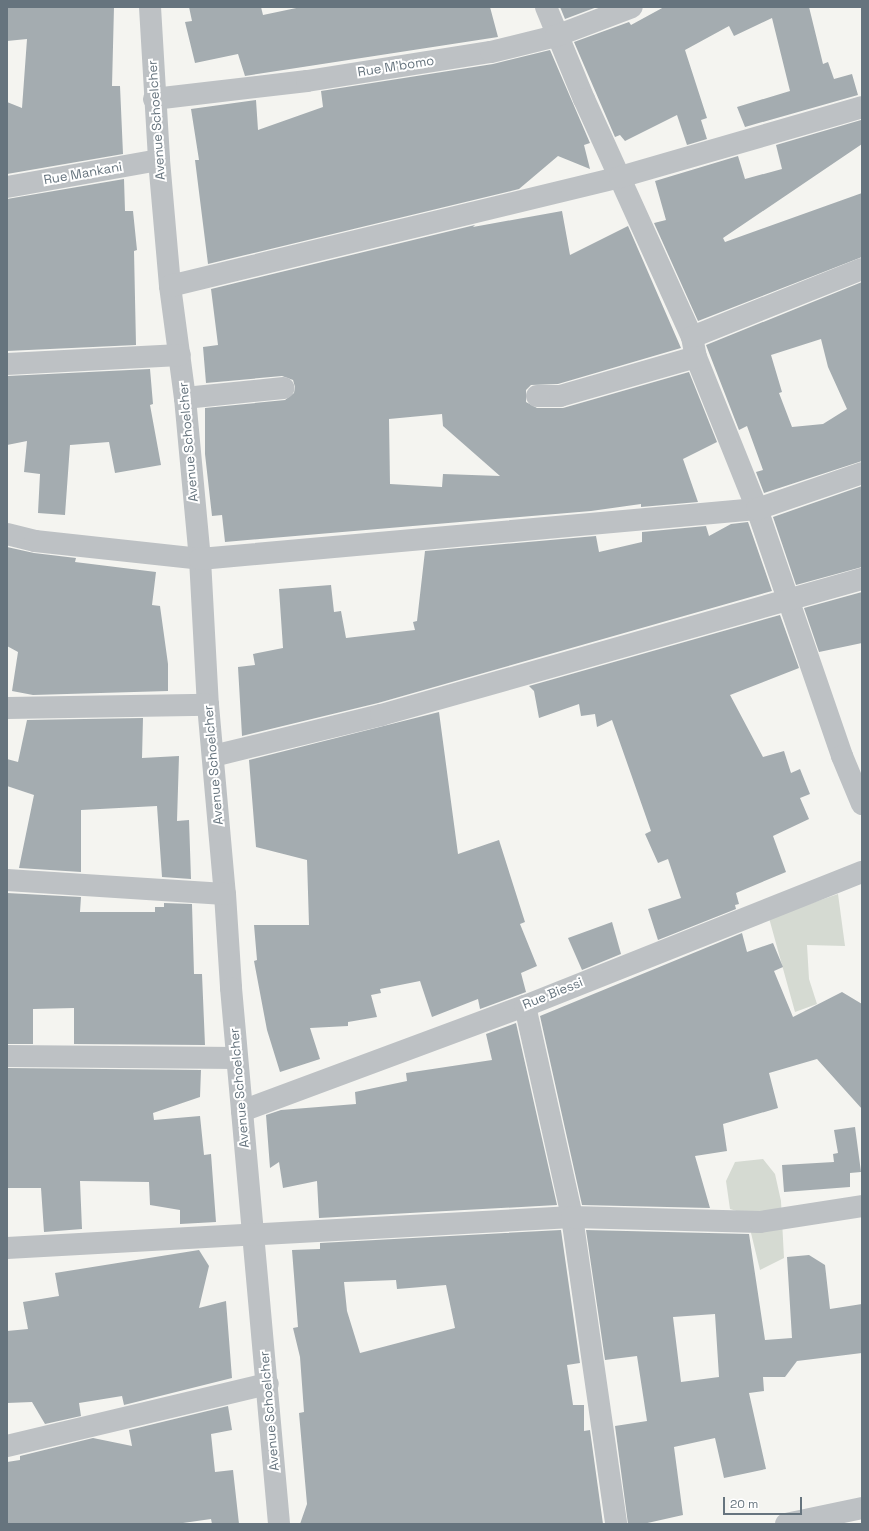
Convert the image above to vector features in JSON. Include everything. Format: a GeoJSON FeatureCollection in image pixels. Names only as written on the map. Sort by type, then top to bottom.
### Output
{"type":"FeatureCollection","features":[{"type":"Feature","properties":{"kind":"street","name":"Avenue Schoelcher"},"geometry":{"type":"LineString","coordinates":[[150,7],[154,99],[159,160],[170,286],[185,398],[200,559],[208,705],[225,894],[237,1058],[268,1384],[279,1524]]}},
{"type":"Feature","properties":{"kind":"street"},"geometry":{"type":"LineString","coordinates":[[546,7],[556,36],[620,177],[694,347],[757,509],[786,599],[842,756],[862,804]]}},
{"type":"Feature","properties":{"kind":"street","name":"Rue M'bomo"},"geometry":{"type":"LineString","coordinates":[[154,99],[307,81],[491,52],[556,36],[632,7]]}},
{"type":"Feature","properties":{"kind":"street"},"geometry":{"type":"LineString","coordinates":[[170,286],[620,177],[862,106]]}},
{"type":"Feature","properties":{"kind":"street","name":"Rue Mankani"},"geometry":{"type":"LineString","coordinates":[[7,187],[159,160]]}},
{"type":"Feature","properties":{"kind":"street"},"geometry":{"type":"LineString","coordinates":[[537,396],[560,396],[694,347],[862,269]]}},
{"type":"Feature","properties":{"kind":"street"},"geometry":{"type":"LineString","coordinates":[[7,364],[180,355]]}},
{"type":"Feature","properties":{"kind":"street"},"geometry":{"type":"LineString","coordinates":[[185,398],[283,388]]}},
{"type":"Feature","properties":{"kind":"street"},"geometry":{"type":"LineString","coordinates":[[7,534],[35,541],[200,559],[757,509],[862,473]]}},
{"type":"Feature","properties":{"kind":"street"},"geometry":{"type":"LineString","coordinates":[[213,756],[381,715],[786,599],[862,579]]}},
{"type":"Feature","properties":{"kind":"street"},"geometry":{"type":"LineString","coordinates":[[7,708],[208,705]]}},
{"type":"Feature","properties":{"kind":"street","name":"Rue Biessi"},"geometry":{"type":"LineString","coordinates":[[242,1111],[525,1006],[862,872]]}},
{"type":"Feature","properties":{"kind":"street"},"geometry":{"type":"LineString","coordinates":[[7,880],[225,894]]}},
{"type":"Feature","properties":{"kind":"street"},"geometry":{"type":"LineString","coordinates":[[525,1006],[572,1217],[616,1524]]}},
{"type":"Feature","properties":{"kind":"street"},"geometry":{"type":"LineString","coordinates":[[7,1056],[237,1058]]}},
{"type":"Feature","properties":{"kind":"street"},"geometry":{"type":"LineString","coordinates":[[7,1248],[254,1233],[572,1217],[760,1222],[862,1206]]}},
{"type":"Feature","properties":{"kind":"street"},"geometry":{"type":"LineString","coordinates":[[7,1446],[268,1384]]}},
{"type":"Feature","properties":{"kind":"street"},"geometry":{"type":"LineString","coordinates":[[786,1524],[862,1508]]}},
{"type":"Feature","properties":{"kind":"shaded area"},"geometry":{"type":"Polygon","coordinates":[[[838,894],[845,946],[807,945],[809,979],[817,1004],[795,1012],[769,918],[838,894]]]}},
{"type":"Feature","properties":{"kind":"shaded area"},"geometry":{"type":"Polygon","coordinates":[[[763,1159],[775,1174],[781,1201],[784,1258],[760,1270],[751,1233],[753,1216],[730,1209],[726,1181],[735,1162],[763,1159]]]}},
{"type":"Feature","properties":{"kind":"building"},"geometry":{"type":"Polygon","coordinates":[[[7,7],[114,7],[112,86],[120,86],[123,154],[7,174],[7,102],[22,108],[27,39],[7,41],[7,7]]]}},
{"type":"Feature","properties":{"kind":"building"},"geometry":{"type":"Polygon","coordinates":[[[189,7],[261,7],[263,15],[301,7],[490,7],[498,37],[245,76],[238,54],[195,63],[185,22],[192,21],[189,7]]]}},
{"type":"Feature","properties":{"kind":"building"},"geometry":{"type":"Polygon","coordinates":[[[560,7],[597,7],[565,19],[560,7]]]}},
{"type":"Feature","properties":{"kind":"building"},"geometry":{"type":"Polygon","coordinates":[[[664,7],[809,7],[823,64],[828,62],[834,79],[852,74],[858,95],[745,127],[737,107],[790,91],[772,18],[734,36],[729,26],[685,50],[707,118],[701,120],[707,139],[687,145],[677,115],[625,141],[620,135],[615,137],[574,42],[629,22],[631,25],[664,7]]]}},
{"type":"Feature","properties":{"kind":"building"},"geometry":{"type":"Polygon","coordinates":[[[550,50],[590,143],[584,145],[590,169],[558,156],[519,189],[208,264],[195,160],[199,160],[191,109],[256,100],[258,130],[323,107],[321,91],[493,64],[550,50]]]}},
{"type":"Feature","properties":{"kind":"building"},"geometry":{"type":"Polygon","coordinates":[[[861,120],[862,144],[723,238],[725,242],[862,193],[862,257],[698,321],[654,223],[666,220],[655,181],[738,156],[745,179],[782,169],[776,145],[861,120]]]}},
{"type":"Feature","properties":{"kind":"building"},"geometry":{"type":"Polygon","coordinates":[[[124,179],[125,211],[133,211],[137,250],[134,251],[136,345],[7,351],[7,199],[124,179]]]}},
{"type":"Feature","properties":{"kind":"building"},"geometry":{"type":"Polygon","coordinates":[[[562,211],[570,255],[628,226],[681,348],[558,384],[531,385],[526,390],[526,402],[537,408],[563,408],[689,372],[717,442],[683,459],[698,502],[641,507],[641,504],[591,511],[225,542],[222,515],[212,516],[205,454],[205,408],[285,400],[294,393],[295,387],[293,380],[282,376],[206,383],[203,347],[218,345],[211,289],[475,225],[473,227],[562,211]],[[442,414],[389,419],[390,484],[442,487],[443,474],[500,476],[443,426],[442,414]]]}},
{"type":"Feature","properties":{"kind":"building"},"geometry":{"type":"Polygon","coordinates":[[[862,282],[862,461],[764,493],[756,472],[763,470],[747,426],[739,430],[706,345],[862,282]],[[821,339],[771,355],[782,392],[779,393],[792,427],[823,424],[847,409],[828,367],[821,339]]]}},
{"type":"Feature","properties":{"kind":"building"},"geometry":{"type":"Polygon","coordinates":[[[150,369],[153,404],[150,405],[161,465],[115,473],[109,442],[70,445],[65,515],[38,513],[40,474],[24,472],[27,441],[7,445],[7,376],[150,369]]]}},
{"type":"Feature","properties":{"kind":"building"},"geometry":{"type":"Polygon","coordinates":[[[862,486],[862,567],[796,585],[773,517],[862,486]]]}},
{"type":"Feature","properties":{"kind":"building"},"geometry":{"type":"Polygon","coordinates":[[[748,522],[772,591],[378,703],[242,736],[238,667],[255,665],[253,654],[283,648],[279,589],[331,585],[334,612],[341,611],[346,638],[415,630],[413,622],[417,621],[425,551],[596,536],[599,552],[642,542],[642,532],[706,526],[709,536],[731,524],[748,522]]]}},
{"type":"Feature","properties":{"kind":"building"},"geometry":{"type":"Polygon","coordinates":[[[7,547],[34,553],[76,558],[75,562],[156,572],[152,605],[160,606],[168,664],[168,691],[33,695],[12,691],[18,652],[7,646],[7,547]]]}},
{"type":"Feature","properties":{"kind":"building"},"geometry":{"type":"Polygon","coordinates":[[[862,592],[862,643],[819,652],[804,608],[862,592]]]}},
{"type":"Feature","properties":{"kind":"building"},"geometry":{"type":"Polygon","coordinates":[[[780,615],[799,668],[730,695],[763,757],[784,751],[791,773],[800,769],[810,794],[800,798],[809,819],[773,836],[786,872],[736,893],[739,904],[735,905],[736,909],[658,940],[648,909],[681,898],[668,859],[658,863],[645,834],[651,831],[612,720],[597,727],[595,714],[581,716],[579,704],[539,718],[534,691],[529,686],[780,615]]]}},
{"type":"Feature","properties":{"kind":"building"},"geometry":{"type":"Polygon","coordinates":[[[439,712],[458,854],[499,840],[525,922],[520,924],[537,966],[521,973],[526,992],[480,1009],[478,999],[432,1017],[420,981],[380,989],[381,993],[371,995],[377,1017],[348,1022],[348,1026],[310,1028],[320,1059],[280,1072],[267,1030],[254,961],[257,960],[254,925],[309,925],[307,860],[256,847],[249,760],[439,712]]]}},
{"type":"Feature","properties":{"kind":"building"},"geometry":{"type":"Polygon","coordinates":[[[143,718],[142,758],[179,756],[177,821],[189,820],[191,879],[162,877],[157,806],[81,810],[81,872],[19,868],[34,795],[7,786],[7,759],[18,762],[27,720],[143,718]]]}},
{"type":"Feature","properties":{"kind":"building"},"geometry":{"type":"Polygon","coordinates":[[[7,893],[81,897],[80,912],[155,912],[155,907],[164,907],[164,903],[192,904],[194,974],[202,974],[205,1045],[74,1044],[74,1008],[33,1009],[33,1044],[7,1044],[7,893]]]}},
{"type":"Feature","properties":{"kind":"building"},"geometry":{"type":"Polygon","coordinates":[[[612,922],[621,954],[582,970],[568,938],[612,922]]]}},
{"type":"Feature","properties":{"kind":"building"},"geometry":{"type":"Polygon","coordinates":[[[742,933],[747,952],[773,943],[783,967],[774,971],[793,1017],[842,992],[862,1004],[862,1109],[817,1059],[769,1073],[778,1108],[723,1124],[727,1151],[695,1156],[710,1208],[582,1205],[540,1016],[742,933]]]}},
{"type":"Feature","properties":{"kind":"building"},"geometry":{"type":"Polygon","coordinates":[[[516,1023],[557,1205],[319,1218],[317,1181],[283,1188],[279,1162],[270,1168],[266,1115],[281,1110],[356,1104],[355,1092],[407,1081],[406,1073],[492,1060],[486,1034],[516,1023]]]}},
{"type":"Feature","properties":{"kind":"building"},"geometry":{"type":"Polygon","coordinates":[[[7,1068],[201,1070],[200,1097],[153,1113],[154,1120],[200,1116],[204,1155],[211,1154],[216,1222],[180,1224],[180,1210],[150,1205],[149,1182],[80,1181],[82,1229],[44,1232],[41,1188],[7,1188],[7,1068]]]}},
{"type":"Feature","properties":{"kind":"building"},"geometry":{"type":"Polygon","coordinates":[[[855,1127],[861,1172],[850,1173],[850,1187],[784,1192],[782,1165],[834,1162],[833,1154],[838,1153],[834,1130],[855,1127]]]}},
{"type":"Feature","properties":{"kind":"building"},"geometry":{"type":"Polygon","coordinates":[[[561,1230],[580,1363],[567,1365],[573,1405],[584,1405],[584,1431],[590,1430],[603,1524],[300,1524],[307,1504],[299,1413],[304,1412],[300,1357],[293,1328],[298,1327],[292,1250],[320,1249],[320,1243],[561,1230]],[[396,1280],[344,1282],[347,1311],[360,1353],[455,1328],[446,1285],[397,1289],[396,1280]]]}},
{"type":"Feature","properties":{"kind":"building"},"geometry":{"type":"Polygon","coordinates":[[[586,1230],[749,1234],[765,1340],[792,1338],[787,1257],[809,1255],[825,1265],[830,1309],[862,1304],[862,1353],[797,1361],[785,1377],[763,1377],[764,1391],[749,1393],[766,1469],[724,1478],[715,1438],[674,1447],[683,1515],[643,1524],[628,1524],[615,1426],[647,1421],[637,1356],[605,1360],[586,1230]],[[715,1314],[673,1317],[681,1382],[719,1377],[715,1314]]]}},
{"type":"Feature","properties":{"kind":"building"},"geometry":{"type":"Polygon","coordinates":[[[199,1250],[209,1266],[199,1308],[226,1301],[232,1378],[124,1405],[122,1396],[79,1403],[81,1416],[45,1424],[32,1402],[7,1403],[7,1331],[28,1329],[23,1302],[59,1296],[55,1273],[199,1250]]]}},
{"type":"Feature","properties":{"kind":"building"},"geometry":{"type":"Polygon","coordinates":[[[228,1406],[232,1430],[211,1434],[215,1472],[233,1470],[239,1524],[212,1524],[211,1519],[176,1524],[7,1524],[7,1462],[20,1460],[20,1456],[93,1438],[132,1446],[129,1430],[228,1406]]]}}]}
